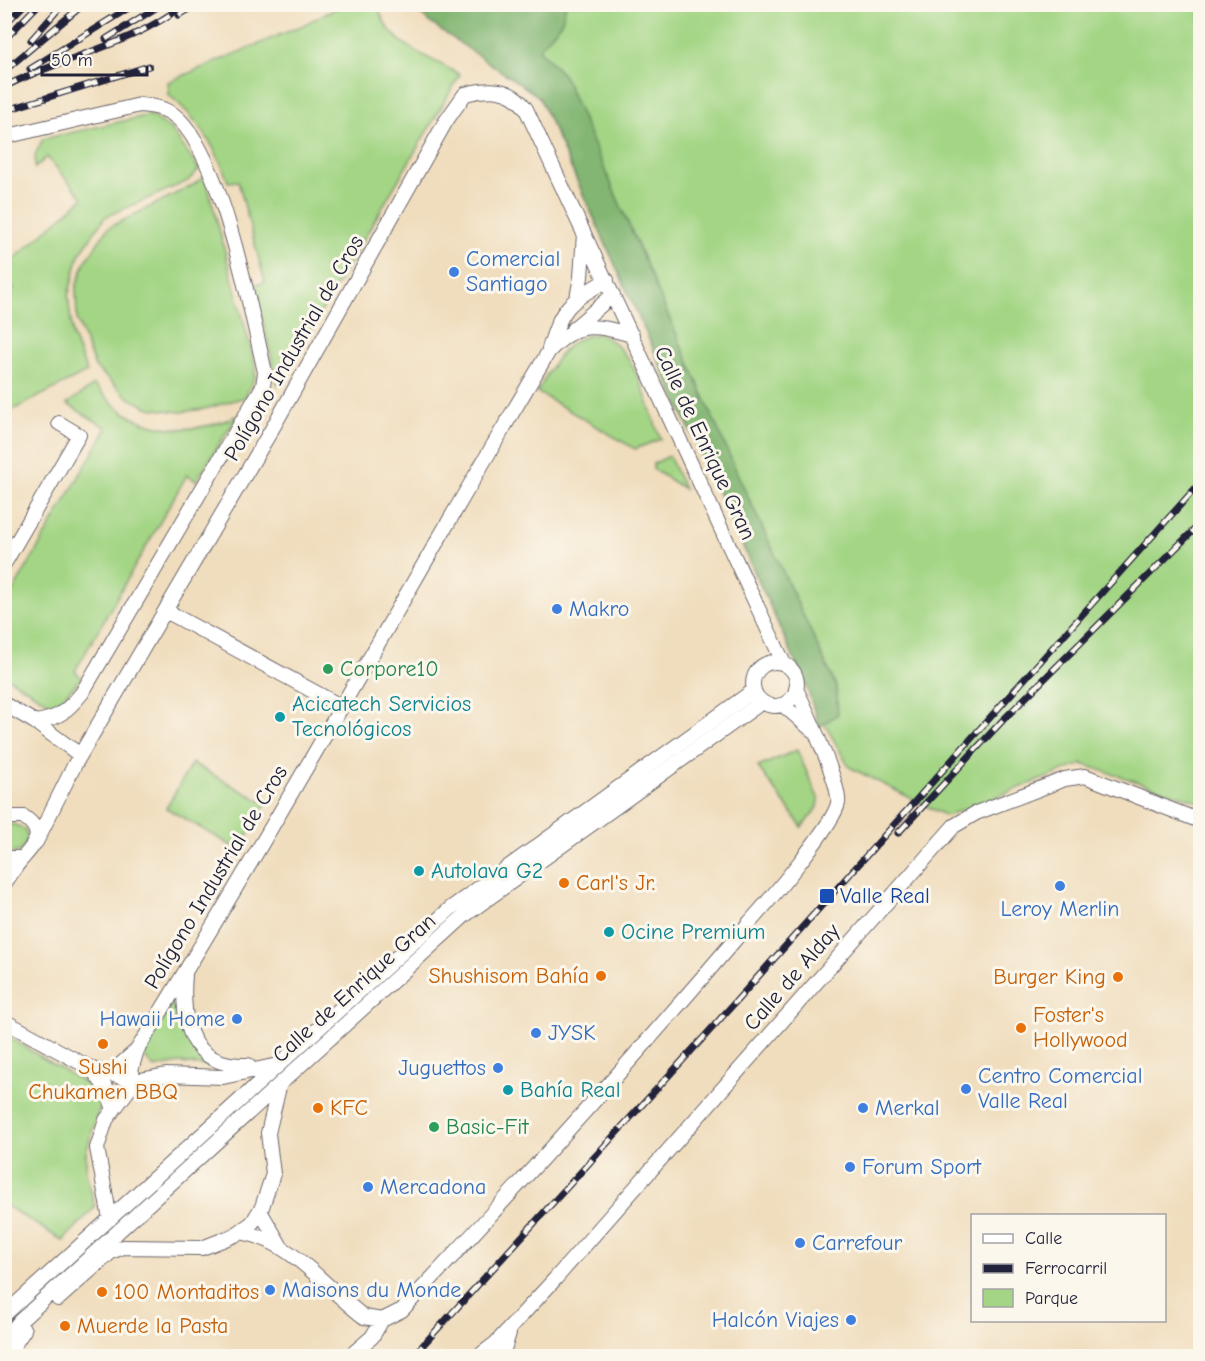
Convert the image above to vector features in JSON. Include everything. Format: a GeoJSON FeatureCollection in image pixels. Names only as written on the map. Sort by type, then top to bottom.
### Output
{"type":"FeatureCollection","features":[{"type":"Feature","properties":{"kind":"street","name":"Polígono Industrial de Cros"},"geometry":{"type":"LineString","coordinates":[[4,884],[23,858],[31,852],[48,823],[56,800],[80,755],[376,249],[446,121],[465,94],[508,92],[520,101],[606,280],[577,298],[565,309],[557,322],[549,351]]}},
{"type":"Feature","properties":{"kind":"street"},"geometry":{"type":"LineString","coordinates":[[4,137],[140,105],[157,106],[172,114],[199,147],[210,166],[245,287],[266,372],[263,386],[82,693],[67,711],[54,719],[35,722]]}},
{"type":"Feature","properties":{"kind":"street","name":"Polígono Industrial de Cros"},"geometry":{"type":"LineString","coordinates":[[577,298],[584,232]]}},
{"type":"Feature","properties":{"kind":"street","name":"Calle de Enrique Gran"},"geometry":{"type":"LineString","coordinates":[[606,280],[784,664]]}},
{"type":"Feature","properties":{"kind":"street","name":"Polígono Industrial de Cros"},"geometry":{"type":"LineString","coordinates":[[135,1081],[131,1070],[137,1050],[342,707],[443,528],[549,351],[613,295]]}},
{"type":"Feature","properties":{"kind":"street"},"geometry":{"type":"LineString","coordinates":[[568,332],[602,327],[632,335]]}},
{"type":"Feature","properties":{"kind":"street"},"geometry":{"type":"LineString","coordinates":[[4,564],[79,435],[59,423]]}},
{"type":"Feature","properties":{"kind":"street"},"geometry":{"type":"LineString","coordinates":[[166,611],[342,707]]}},
{"type":"Feature","properties":{"kind":"street","name":"Calle de Enrique Gran"},"geometry":{"type":"LineString","coordinates":[[763,665],[766,648],[764,623]]}},
{"type":"Feature","properties":{"kind":"street"},"geometry":{"type":"LineString","coordinates":[[350,1356],[372,1337],[382,1320],[402,1310],[644,1046],[769,900],[817,837],[838,801],[835,781],[796,688],[794,675],[784,664],[770,663],[763,665],[754,676],[758,696],[776,706],[789,701],[796,688]]}},
{"type":"Feature","properties":{"kind":"street","name":"Calle de Enrique Gran"},"geometry":{"type":"LineString","coordinates":[[4,1316],[451,908],[758,696]]}},
{"type":"Feature","properties":{"kind":"street","name":"Calle de Enrique Gran"},"geometry":{"type":"LineString","coordinates":[[10,1348],[19,1322],[465,915],[758,696]]}},
{"type":"Feature","properties":{"kind":"street"},"geometry":{"type":"LineString","coordinates":[[4,704],[35,722],[80,755]]}},
{"type":"Feature","properties":{"kind":"street"},"geometry":{"type":"LineString","coordinates":[[783,705],[813,731]]}},
{"type":"Feature","properties":{"kind":"street","name":"Calle de Alday"},"geometry":{"type":"LineString","coordinates":[[479,1356],[510,1328],[959,822],[976,813],[1065,779],[1085,776],[1200,821]]}},
{"type":"Feature","properties":{"kind":"street","name":"Polígono Industrial de Cros"},"geometry":{"type":"LineString","coordinates":[[29,821],[56,800]]}},
{"type":"Feature","properties":{"kind":"street"},"geometry":{"type":"LineString","coordinates":[[4,817],[17,815],[29,821],[36,832],[36,842]]}},
{"type":"Feature","properties":{"kind":"street"},"geometry":{"type":"LineString","coordinates":[[4,858],[23,858]]}},
{"type":"Feature","properties":{"kind":"street"},"geometry":{"type":"LineString","coordinates":[[185,973],[183,999],[187,1023],[202,1051],[209,1058],[230,1065],[280,1064]]}},
{"type":"Feature","properties":{"kind":"street"},"geometry":{"type":"LineString","coordinates":[[4,1021],[98,1071],[135,1081],[166,1075],[223,1077],[280,1064]]}},
{"type":"Feature","properties":{"kind":"street","name":"Polígono Industrial de Cros"},"geometry":{"type":"LineString","coordinates":[[98,1071],[120,1065],[137,1050]]}},
{"type":"Feature","properties":{"kind":"street"},"geometry":{"type":"LineString","coordinates":[[98,1071],[114,1109]]}},
{"type":"Feature","properties":{"kind":"street"},"geometry":{"type":"LineString","coordinates":[[110,1219],[97,1148],[106,1120],[135,1081]]}},
{"type":"Feature","properties":{"kind":"street"},"geometry":{"type":"LineString","coordinates":[[239,1232],[252,1223],[260,1211],[273,1174],[268,1133],[279,1085]]}},
{"type":"Feature","properties":{"kind":"street"},"geometry":{"type":"LineString","coordinates":[[260,1211],[280,1245]]}},
{"type":"Feature","properties":{"kind":"street"},"geometry":{"type":"LineString","coordinates":[[239,1232],[256,1234],[280,1245],[364,1317],[382,1320]]}},
{"type":"Feature","properties":{"kind":"street","name":"Calle de Enrique Gran"},"geometry":{"type":"LineString","coordinates":[[10,1348],[22,1332],[111,1252],[123,1247],[202,1248],[239,1232]]}},
{"type":"Feature","properties":{"kind":"street","name":"Calle de Alday"},"geometry":{"type":"LineString","coordinates":[[502,1356],[510,1328]]}},
{"type":"Feature","properties":{"kind":"street","name":"Calle de Alday"},"geometry":{"type":"LineString","coordinates":[[490,1356],[496,1343]]}},
{"type":"Feature","properties":{"kind":"green space"},"geometry":{"type":"Polygon","coordinates":[[[345,4],[378,5],[383,19],[399,40],[460,75],[278,385],[254,285],[265,282],[238,181],[228,182],[205,134],[169,95],[168,82],[301,26],[345,4]]]}},
{"type":"Feature","properties":{"kind":"green space"},"geometry":{"type":"Polygon","coordinates":[[[411,5],[1200,5],[1200,802],[1082,764],[946,816],[849,767],[818,712],[539,97],[504,67],[411,5]]]}},
{"type":"Feature","properties":{"kind":"green space"},"geometry":{"type":"Polygon","coordinates":[[[411,5],[566,5],[561,24],[539,49],[564,76],[738,475],[836,686],[838,714],[819,727],[807,687],[539,97],[429,22],[411,5]]]}},
{"type":"Feature","properties":{"kind":"green space"},"geometry":{"type":"Polygon","coordinates":[[[150,115],[171,129],[199,169],[188,181],[105,217],[79,255],[68,296],[73,337],[87,372],[5,414],[5,298],[14,289],[5,279],[5,267],[83,198],[47,157],[35,168],[35,155],[43,139],[150,115]]]}},
{"type":"Feature","properties":{"kind":"green space"},"geometry":{"type":"Polygon","coordinates":[[[205,176],[255,364],[255,377],[245,397],[205,409],[180,412],[149,408],[129,398],[95,367],[77,320],[76,287],[85,262],[108,228],[193,185],[205,176]]]}},
{"type":"Feature","properties":{"kind":"green space"},"geometry":{"type":"Polygon","coordinates":[[[599,334],[623,352],[632,365],[661,439],[635,449],[537,392],[554,362],[568,346],[587,336],[599,334]]]}},
{"type":"Feature","properties":{"kind":"green space"},"geometry":{"type":"Polygon","coordinates":[[[94,385],[125,413],[138,420],[166,428],[196,428],[238,415],[196,481],[187,475],[75,671],[82,678],[54,706],[5,676],[5,605],[107,428],[67,404],[94,385]]]}},
{"type":"Feature","properties":{"kind":"green space"},"geometry":{"type":"Polygon","coordinates":[[[669,456],[684,489],[653,469],[653,464],[669,456]]]}},
{"type":"Feature","properties":{"kind":"green space"},"geometry":{"type":"Polygon","coordinates":[[[797,750],[819,800],[818,807],[802,827],[758,767],[797,750]]]}},
{"type":"Feature","properties":{"kind":"green space"},"geometry":{"type":"Polygon","coordinates":[[[192,763],[266,804],[239,850],[166,808],[192,763]]]}},
{"type":"Feature","properties":{"kind":"green space"},"geometry":{"type":"Polygon","coordinates":[[[13,824],[25,829],[28,838],[21,851],[11,853],[5,850],[4,827],[13,824]]]}},
{"type":"Feature","properties":{"kind":"green space"},"geometry":{"type":"Polygon","coordinates":[[[176,996],[179,996],[200,1055],[208,1063],[207,1066],[179,1063],[154,1068],[143,1055],[176,996]]]}},
{"type":"Feature","properties":{"kind":"green space"},"geometry":{"type":"Polygon","coordinates":[[[5,1035],[98,1091],[102,1099],[86,1152],[86,1172],[95,1207],[63,1241],[5,1205],[5,1035]]]}},
{"type":"Feature","properties":{"kind":"railway"},"geometry":{"type":"LineString","coordinates":[[4,25],[25,4]]}},
{"type":"Feature","properties":{"kind":"railway"},"geometry":{"type":"LineString","coordinates":[[4,40],[39,4]]}},
{"type":"Feature","properties":{"kind":"railway"},"geometry":{"type":"LineString","coordinates":[[31,40],[63,4]]}},
{"type":"Feature","properties":{"kind":"railway"},"geometry":{"type":"LineString","coordinates":[[4,71],[84,4]]}},
{"type":"Feature","properties":{"kind":"railway"},"geometry":{"type":"LineString","coordinates":[[30,69],[135,4]]}},
{"type":"Feature","properties":{"kind":"railway"},"geometry":{"type":"LineString","coordinates":[[106,39],[162,4]]}},
{"type":"Feature","properties":{"kind":"railway"},"geometry":{"type":"LineString","coordinates":[[4,87],[120,41],[185,4]]}},
{"type":"Feature","properties":{"kind":"railway"},"geometry":{"type":"LineString","coordinates":[[179,15],[199,4]]}},
{"type":"Feature","properties":{"kind":"railway"},"geometry":{"type":"LineString","coordinates":[[4,111],[149,66]]}},
{"type":"Feature","properties":{"kind":"railway"},"geometry":{"type":"LineString","coordinates":[[413,1356],[704,1037],[1200,483]]}},
{"type":"Feature","properties":{"kind":"railway"},"geometry":{"type":"LineString","coordinates":[[898,833],[1003,720],[1200,524]]}},
{"type":"Feature","properties":{"kind":"place","name":"Comercial Santiago"},"geometry":{"type":"Point","coordinates":[454,272]}},
{"type":"Feature","properties":{"kind":"place","name":"Makro"},"geometry":{"type":"Point","coordinates":[557,609]}},
{"type":"Feature","properties":{"kind":"place","name":"Corpore10"},"geometry":{"type":"Point","coordinates":[328,669]}},
{"type":"Feature","properties":{"kind":"place","name":"Acicatech Servicios Tecnológicos"},"geometry":{"type":"Point","coordinates":[280,717]}},
{"type":"Feature","properties":{"kind":"place","name":"Autolava G2"},"geometry":{"type":"Point","coordinates":[419,871]}},
{"type":"Feature","properties":{"kind":"place","name":"Carl's Jr."},"geometry":{"type":"Point","coordinates":[564,883]}},
{"type":"Feature","properties":{"kind":"place","name":"Leroy Merlin"},"geometry":{"type":"Point","coordinates":[1060,886]}},
{"type":"Feature","properties":{"kind":"place","name":"Valle Real"},"geometry":{"type":"Point","coordinates":[827,896]}},
{"type":"Feature","properties":{"kind":"place","name":"Ocine Premium"},"geometry":{"type":"Point","coordinates":[609,932]}},
{"type":"Feature","properties":{"kind":"place","name":"Shushisom Bahía"},"geometry":{"type":"Point","coordinates":[601,976]}},
{"type":"Feature","properties":{"kind":"place","name":"Burger King"},"geometry":{"type":"Point","coordinates":[1118,977]}},
{"type":"Feature","properties":{"kind":"place","name":"Hawaii Home"},"geometry":{"type":"Point","coordinates":[237,1019]}},
{"type":"Feature","properties":{"kind":"place","name":"Foster's Hollywood"},"geometry":{"type":"Point","coordinates":[1021,1028]}},
{"type":"Feature","properties":{"kind":"place","name":"JYSK"},"geometry":{"type":"Point","coordinates":[536,1033]}},
{"type":"Feature","properties":{"kind":"place","name":"Sushi Chukamen BBQ"},"geometry":{"type":"Point","coordinates":[103,1044]}},
{"type":"Feature","properties":{"kind":"place","name":"Juguettos"},"geometry":{"type":"Point","coordinates":[498,1068]}},
{"type":"Feature","properties":{"kind":"place","name":"Centro Comercial Valle Real"},"geometry":{"type":"Point","coordinates":[966,1089]}},
{"type":"Feature","properties":{"kind":"place","name":"Bahía Real"},"geometry":{"type":"Point","coordinates":[508,1090]}},
{"type":"Feature","properties":{"kind":"place","name":"KFC"},"geometry":{"type":"Point","coordinates":[318,1108]}},
{"type":"Feature","properties":{"kind":"place","name":"Merkal"},"geometry":{"type":"Point","coordinates":[863,1108]}},
{"type":"Feature","properties":{"kind":"place","name":"Basic-Fit"},"geometry":{"type":"Point","coordinates":[434,1127]}},
{"type":"Feature","properties":{"kind":"place","name":"Forum Sport"},"geometry":{"type":"Point","coordinates":[850,1167]}},
{"type":"Feature","properties":{"kind":"place","name":"Mercadona"},"geometry":{"type":"Point","coordinates":[368,1187]}},
{"type":"Feature","properties":{"kind":"place","name":"Carrefour"},"geometry":{"type":"Point","coordinates":[800,1243]}},
{"type":"Feature","properties":{"kind":"place","name":"Maisons du Monde"},"geometry":{"type":"Point","coordinates":[270,1290]}},
{"type":"Feature","properties":{"kind":"place","name":"100 Montaditos"},"geometry":{"type":"Point","coordinates":[102,1292]}},
{"type":"Feature","properties":{"kind":"place","name":"Halcón Viajes"},"geometry":{"type":"Point","coordinates":[851,1320]}},
{"type":"Feature","properties":{"kind":"place","name":"Muerde la Pasta"},"geometry":{"type":"Point","coordinates":[65,1326]}}]}
